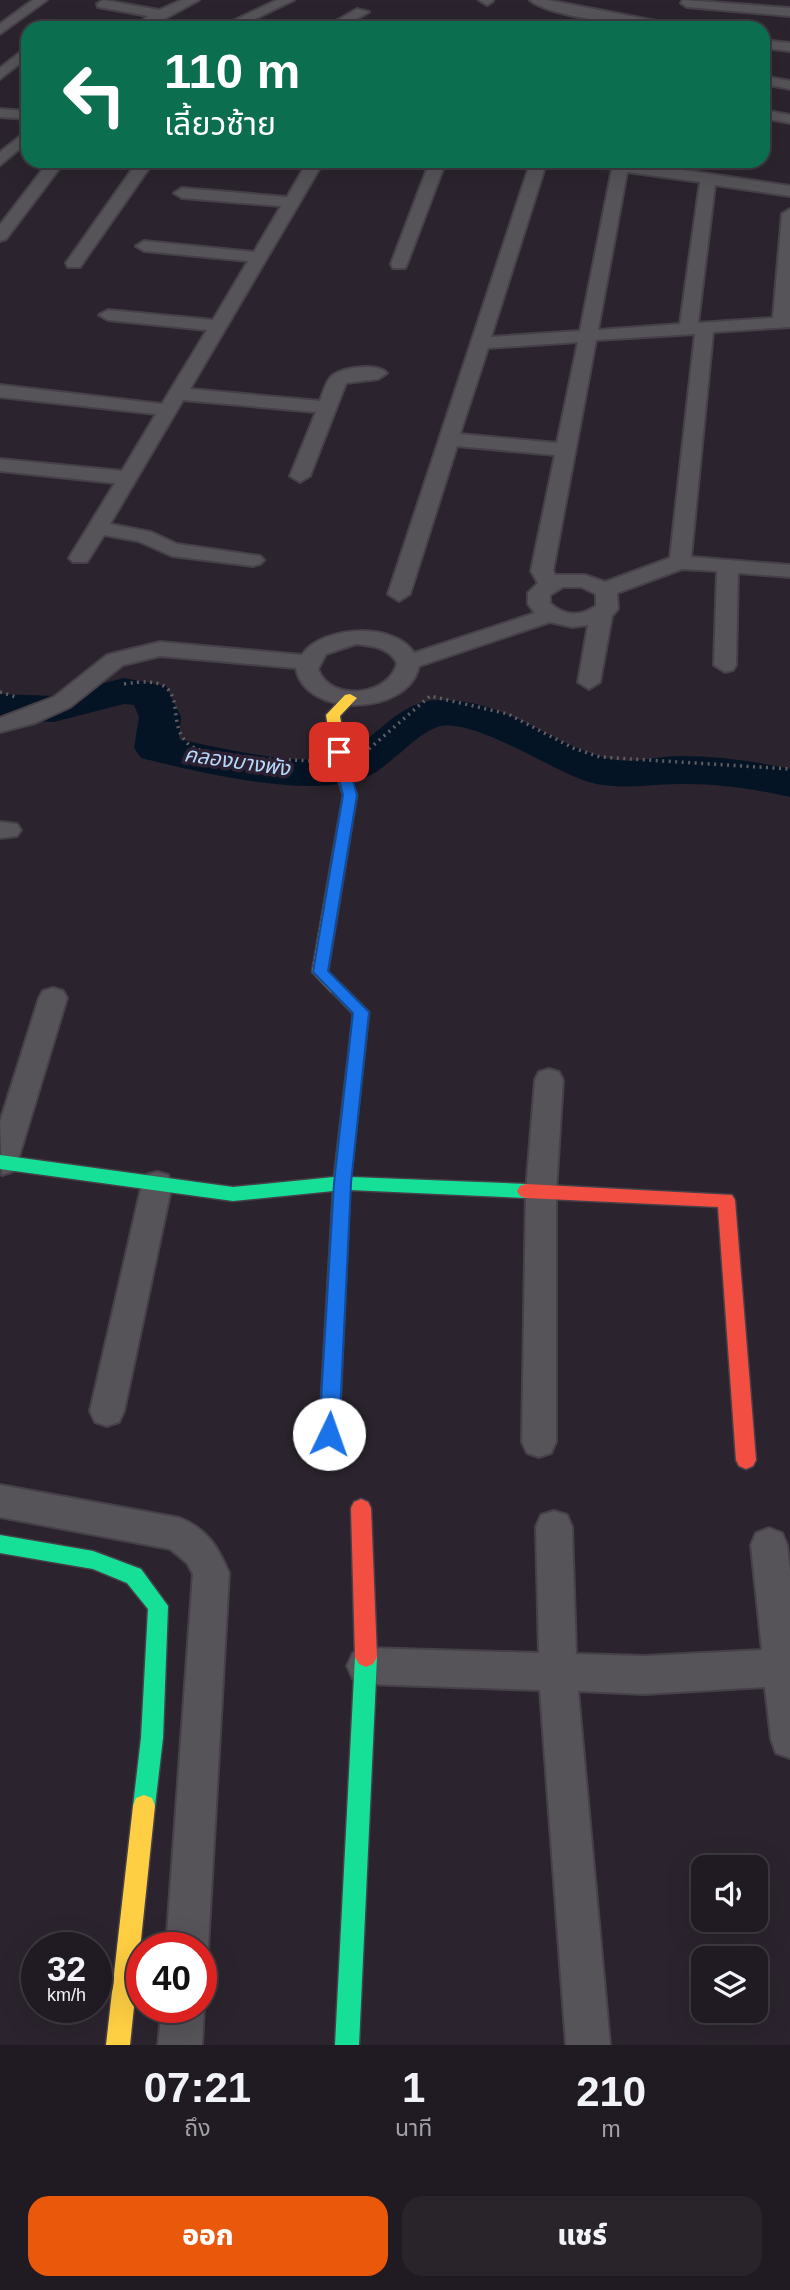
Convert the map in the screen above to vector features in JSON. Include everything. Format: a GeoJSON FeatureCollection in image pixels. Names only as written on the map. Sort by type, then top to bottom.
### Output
{"type":"FeatureCollection","features":[{"type":"Feature","properties":{"kind":"street"},"geometry":{"type":"LineString","coordinates":[[0,30],[41,0]]}},
{"type":"Feature","properties":{"kind":"street"},"geometry":{"type":"LineString","coordinates":[[150,21],[193,0]]}},
{"type":"Feature","properties":{"kind":"street"},"geometry":{"type":"LineString","coordinates":[[242,20],[288,0]]}},
{"type":"Feature","properties":{"kind":"street"},"geometry":{"type":"LineString","coordinates":[[536,0],[615,21]]}},
{"type":"Feature","properties":{"kind":"street"},"geometry":{"type":"LineString","coordinates":[[568,10],[581,0]]}},
{"type":"Feature","properties":{"kind":"street"},"geometry":{"type":"LineString","coordinates":[[687,3],[790,12]]}},
{"type":"Feature","properties":{"kind":"street"},"geometry":{"type":"LineString","coordinates":[[103,4],[160,14]]}},
{"type":"Feature","properties":{"kind":"street"},"geometry":{"type":"LineString","coordinates":[[0,7],[23,11]]}},
{"type":"Feature","properties":{"kind":"street"},"geometry":{"type":"LineString","coordinates":[[345,21],[362,12]]}},
{"type":"Feature","properties":{"kind":"street"},"geometry":{"type":"LineString","coordinates":[[770,45],[790,47]]}},
{"type":"Feature","properties":{"kind":"street"},"geometry":{"type":"LineString","coordinates":[[0,75],[21,56]]}},
{"type":"Feature","properties":{"kind":"street"},"geometry":{"type":"LineString","coordinates":[[770,81],[790,85]]}},
{"type":"Feature","properties":{"kind":"street"},"geometry":{"type":"LineString","coordinates":[[0,113],[21,114]]}},
{"type":"Feature","properties":{"kind":"street"},"geometry":{"type":"LineString","coordinates":[[770,115],[790,119]]}},
{"type":"Feature","properties":{"kind":"street"},"geometry":{"type":"LineString","coordinates":[[0,160],[21,140]]}},
{"type":"Feature","properties":{"kind":"street"},"geometry":{"type":"LineString","coordinates":[[0,236],[52,168]]}},
{"type":"Feature","properties":{"kind":"street"},"geometry":{"type":"LineString","coordinates":[[74,263],[141,168]]}},
{"type":"Feature","properties":{"kind":"street"},"geometry":{"type":"LineString","coordinates":[[80,558],[312,168]]}},
{"type":"Feature","properties":{"kind":"street"},"geometry":{"type":"LineString","coordinates":[[399,264],[435,168]]}},
{"type":"Feature","properties":{"kind":"street"},"geometry":{"type":"LineString","coordinates":[[398,594],[537,168]]}},
{"type":"Feature","properties":{"kind":"street"},"geometry":{"type":"LineString","coordinates":[[550,584],[542,571],[620,168]]}},
{"type":"Feature","properties":{"kind":"street"},"geometry":{"type":"LineString","coordinates":[[640,168],[785,191],[790,169]]}},
{"type":"Feature","properties":{"kind":"street"},"geometry":{"type":"LineString","coordinates":[[680,562],[708,179]]}},
{"type":"Feature","properties":{"kind":"street"},"geometry":{"type":"LineString","coordinates":[[182,193],[291,202]]}},
{"type":"Feature","properties":{"kind":"street"},"geometry":{"type":"LineString","coordinates":[[478,343],[785,322],[790,214]]}},
{"type":"Feature","properties":{"kind":"street"},"geometry":{"type":"LineString","coordinates":[[144,246],[258,257]]}},
{"type":"Feature","properties":{"kind":"street"},"geometry":{"type":"LineString","coordinates":[[108,314],[217,326]]}},
{"type":"Feature","properties":{"kind":"street"},"geometry":{"type":"LineString","coordinates":[[300,476],[326,407],[342,377],[378,373]]}},
{"type":"Feature","properties":{"kind":"street"},"geometry":{"type":"LineString","coordinates":[[0,391],[174,402],[326,407]]}},
{"type":"Feature","properties":{"kind":"street"},"geometry":{"type":"LineString","coordinates":[[447,439],[566,450]]}},
{"type":"Feature","properties":{"kind":"street"},"geometry":{"type":"LineString","coordinates":[[0,466],[127,478]]}},
{"type":"Feature","properties":{"kind":"street"},"geometry":{"type":"LineString","coordinates":[[97,528],[144,536],[172,550],[253,560]]}},
{"type":"Feature","properties":{"kind":"street"},"geometry":{"type":"LineString","coordinates":[[604,590],[680,562],[790,571]]}},
{"type":"Feature","properties":{"kind":"street"},"geometry":{"type":"LineString","coordinates":[[725,665],[728,566]]}},
{"type":"Feature","properties":{"kind":"street"},"geometry":{"type":"LineString","coordinates":[[545,609],[539,593],[550,584],[561,580],[585,581],[604,590],[610,603],[601,614],[589,682]]}},
{"type":"Feature","properties":{"kind":"street"},"geometry":{"type":"LineString","coordinates":[[406,656],[545,609],[570,620],[601,614]]}},
{"type":"Feature","properties":{"kind":"street"},"geometry":{"type":"LineString","coordinates":[[343,638],[382,640],[406,656],[409,671],[395,688],[382,694],[350,698],[319,688],[308,676],[308,662],[320,647],[343,638]]}},
{"type":"Feature","properties":{"kind":"street"},"geometry":{"type":"LineString","coordinates":[[0,725],[22,708],[66,699],[115,660],[160,649],[308,662]]}},
{"type":"Feature","properties":{"kind":"street"},"geometry":{"type":"LineString","coordinates":[[329,1434],[342,1183],[361,1012],[320,972],[350,795],[333,715],[350,698]]}},
{"type":"Feature","properties":{"kind":"street"},"geometry":{"type":"LineString","coordinates":[[53,998],[1,1163],[233,1194],[342,1183],[726,1200],[746,1460]]}},
{"type":"Feature","properties":{"kind":"street"},"geometry":{"type":"LineString","coordinates":[[539,1442],[541,1192],[549,1080]]}},
{"type":"Feature","properties":{"kind":"street"},"geometry":{"type":"LineString","coordinates":[[107,1410],[157,1184]]}},
{"type":"Feature","properties":{"kind":"street"},"geometry":{"type":"LineString","coordinates":[[0,1501],[144,1526],[180,1535],[200,1551],[211,1573],[188,1932]]}},
{"type":"Feature","properties":{"kind":"street"},"geometry":{"type":"LineString","coordinates":[[347,2045],[366,1666],[361,1507]]}},
{"type":"Feature","properties":{"kind":"street"},"geometry":{"type":"LineString","coordinates":[[554,1527],[558,1673],[588,2045]]}},
{"type":"Feature","properties":{"kind":"street"},"geometry":{"type":"LineString","coordinates":[[0,1544],[93,1560],[124,1572],[134,1576],[158,1606],[152,1738],[118,2045]]}},
{"type":"Feature","properties":{"kind":"street"},"geometry":{"type":"LineString","coordinates":[[769,1545],[786,1667],[790,1739]]}},
{"type":"Feature","properties":{"kind":"street"},"geometry":{"type":"LineString","coordinates":[[366,1666],[645,1675],[786,1667]]}},
{"type":"Feature","properties":{"kind":"street"},"geometry":{"type":"LineString","coordinates":[[180,2045],[182,2023]]}},
{"type":"Feature","properties":{"kind":"path"},"geometry":{"type":"LineString","coordinates":[[66,699],[90,695],[135,681],[159,684],[176,698],[183,738],[192,746],[208,752],[315,761]]}},
{"type":"Feature","properties":{"kind":"path"},"geometry":{"type":"LineString","coordinates":[[0,692],[22,708]]}},
{"type":"Feature","properties":{"kind":"path"},"geometry":{"type":"LineString","coordinates":[[367,750],[378,744],[430,696],[476,703],[520,719],[581,753],[610,760],[634,758],[790,769]]}},
{"type":"Feature","properties":{"kind":"waterway","name":"คลองบางพัง"},"geometry":{"type":"LineString","coordinates":[[0,707],[54,709],[124,691],[151,695],[160,717],[156,748],[257,767],[316,772],[354,766],[427,715],[456,713],[500,726],[563,756],[606,772],[624,774],[671,770],[708,771],[790,783]]}},
{"type":"Feature","properties":{"kind":"traffic: fast"},"geometry":{"type":"LineString","coordinates":[[329,1434],[342,1183],[361,1012],[336,988]]}},
{"type":"Feature","properties":{"kind":"traffic: fast"},"geometry":{"type":"LineString","coordinates":[[0,1162],[233,1194],[342,1183],[526,1191]]}},
{"type":"Feature","properties":{"kind":"traffic: fast"},"geometry":{"type":"LineString","coordinates":[[0,1544],[93,1560],[134,1576],[158,1606],[152,1738],[144,1806]]}},
{"type":"Feature","properties":{"kind":"traffic: fast"},"geometry":{"type":"LineString","coordinates":[[347,2045],[366,1657]]}},
{"type":"Feature","properties":{"kind":"traffic: slow"},"geometry":{"type":"LineString","coordinates":[[339,752],[333,715],[350,698]]}},
{"type":"Feature","properties":{"kind":"traffic: slow"},"geometry":{"type":"LineString","coordinates":[[339,752],[346,783]]}},
{"type":"Feature","properties":{"kind":"traffic: slow"},"geometry":{"type":"LineString","coordinates":[[336,988],[320,972],[350,795],[346,783]]}},
{"type":"Feature","properties":{"kind":"traffic: slow"},"geometry":{"type":"LineString","coordinates":[[118,2045],[144,1806]]}},
{"type":"Feature","properties":{"kind":"traffic: jam"},"geometry":{"type":"LineString","coordinates":[[526,1191],[726,1200],[746,1460]]}},
{"type":"Feature","properties":{"kind":"traffic: jam"},"geometry":{"type":"LineString","coordinates":[[361,1508],[366,1657]]}},
{"type":"Feature","properties":{"kind":"route"},"geometry":{"type":"LineString","coordinates":[[329,1434],[342,1183],[361,1012],[320,972],[350,795],[339,752]]}}]}
